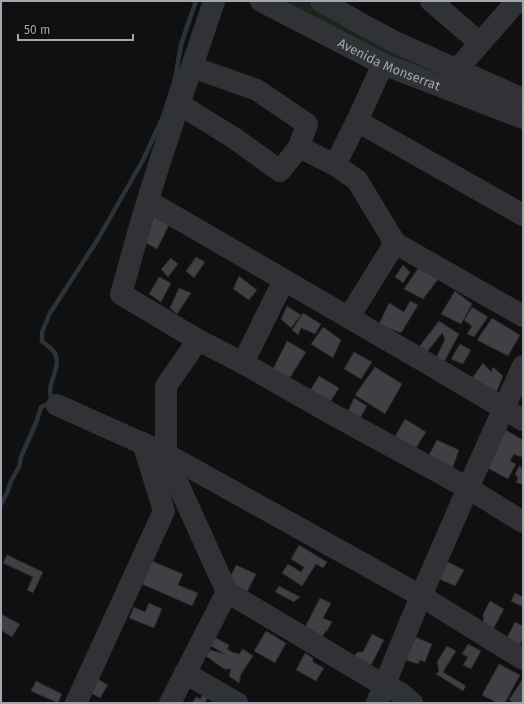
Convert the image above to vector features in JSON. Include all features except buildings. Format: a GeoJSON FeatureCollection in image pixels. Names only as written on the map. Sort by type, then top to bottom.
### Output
{"type":"FeatureCollection","features":[{"type":"Feature","properties":{"kind":"street"},"geometry":{"type":"LineString","coordinates":[[214,1],[148,201],[121,294],[198,340],[243,363],[332,414],[468,488],[523,522]]}},
{"type":"Feature","properties":{"kind":"street","name":"Avenida Monserrat"},"geometry":{"type":"LineString","coordinates":[[321,1],[395,42],[523,99]]}},
{"type":"Feature","properties":{"kind":"street"},"geometry":{"type":"LineString","coordinates":[[431,1],[480,43]]}},
{"type":"Feature","properties":{"kind":"street"},"geometry":{"type":"LineString","coordinates":[[448,89],[457,70],[517,1]]}},
{"type":"Feature","properties":{"kind":"street","name":"Avenida Monserrat"},"geometry":{"type":"LineString","coordinates":[[268,3],[383,64],[523,118]]}},
{"type":"Feature","properties":{"kind":"street"},"geometry":{"type":"LineString","coordinates":[[335,165],[383,64]]}},
{"type":"Feature","properties":{"kind":"street"},"geometry":{"type":"LineString","coordinates":[[179,104],[234,138],[280,171],[299,147],[307,124],[257,90],[192,67]]}},
{"type":"Feature","properties":{"kind":"street"},"geometry":{"type":"LineString","coordinates":[[357,121],[523,215]]}},
{"type":"Feature","properties":{"kind":"street"},"geometry":{"type":"LineString","coordinates":[[299,147],[335,165],[357,180],[395,242],[523,316]]}},
{"type":"Feature","properties":{"kind":"street"},"geometry":{"type":"LineString","coordinates":[[148,201],[523,420]]}},
{"type":"Feature","properties":{"kind":"street"},"geometry":{"type":"LineString","coordinates":[[349,317],[395,242]]}},
{"type":"Feature","properties":{"kind":"street"},"geometry":{"type":"LineString","coordinates":[[243,363],[284,280]]}},
{"type":"Feature","properties":{"kind":"street"},"geometry":{"type":"LineString","coordinates":[[198,340],[166,386],[166,454],[227,592],[381,695],[399,692],[412,703]]}},
{"type":"Feature","properties":{"kind":"street"},"geometry":{"type":"LineString","coordinates":[[381,695],[421,596],[523,366]]}},
{"type":"Feature","properties":{"kind":"street"},"geometry":{"type":"LineString","coordinates":[[57,405],[166,454],[421,596],[523,659]]}},
{"type":"Feature","properties":{"kind":"street"},"geometry":{"type":"LineString","coordinates":[[76,703],[164,511],[143,443]]}},
{"type":"Feature","properties":{"kind":"street"},"geometry":{"type":"LineString","coordinates":[[170,703],[227,592]]}},
{"type":"Feature","properties":{"kind":"street"},"geometry":{"type":"LineString","coordinates":[[185,672],[237,703]]}},
{"type":"Feature","properties":{"kind":"shaded area"},"geometry":{"type":"Polygon","coordinates":[[[289,1],[306,1],[347,26],[438,68],[434,76],[286,7],[289,1]]]}},
{"type":"Feature","properties":{"kind":"waterway"},"geometry":{"type":"LineString","coordinates":[[1,504],[19,467],[21,457],[41,407],[51,405],[53,401],[50,387],[57,361],[54,352],[42,341],[42,332],[50,313],[98,239],[143,160],[163,117],[175,79],[181,45],[196,1]]}}]}
